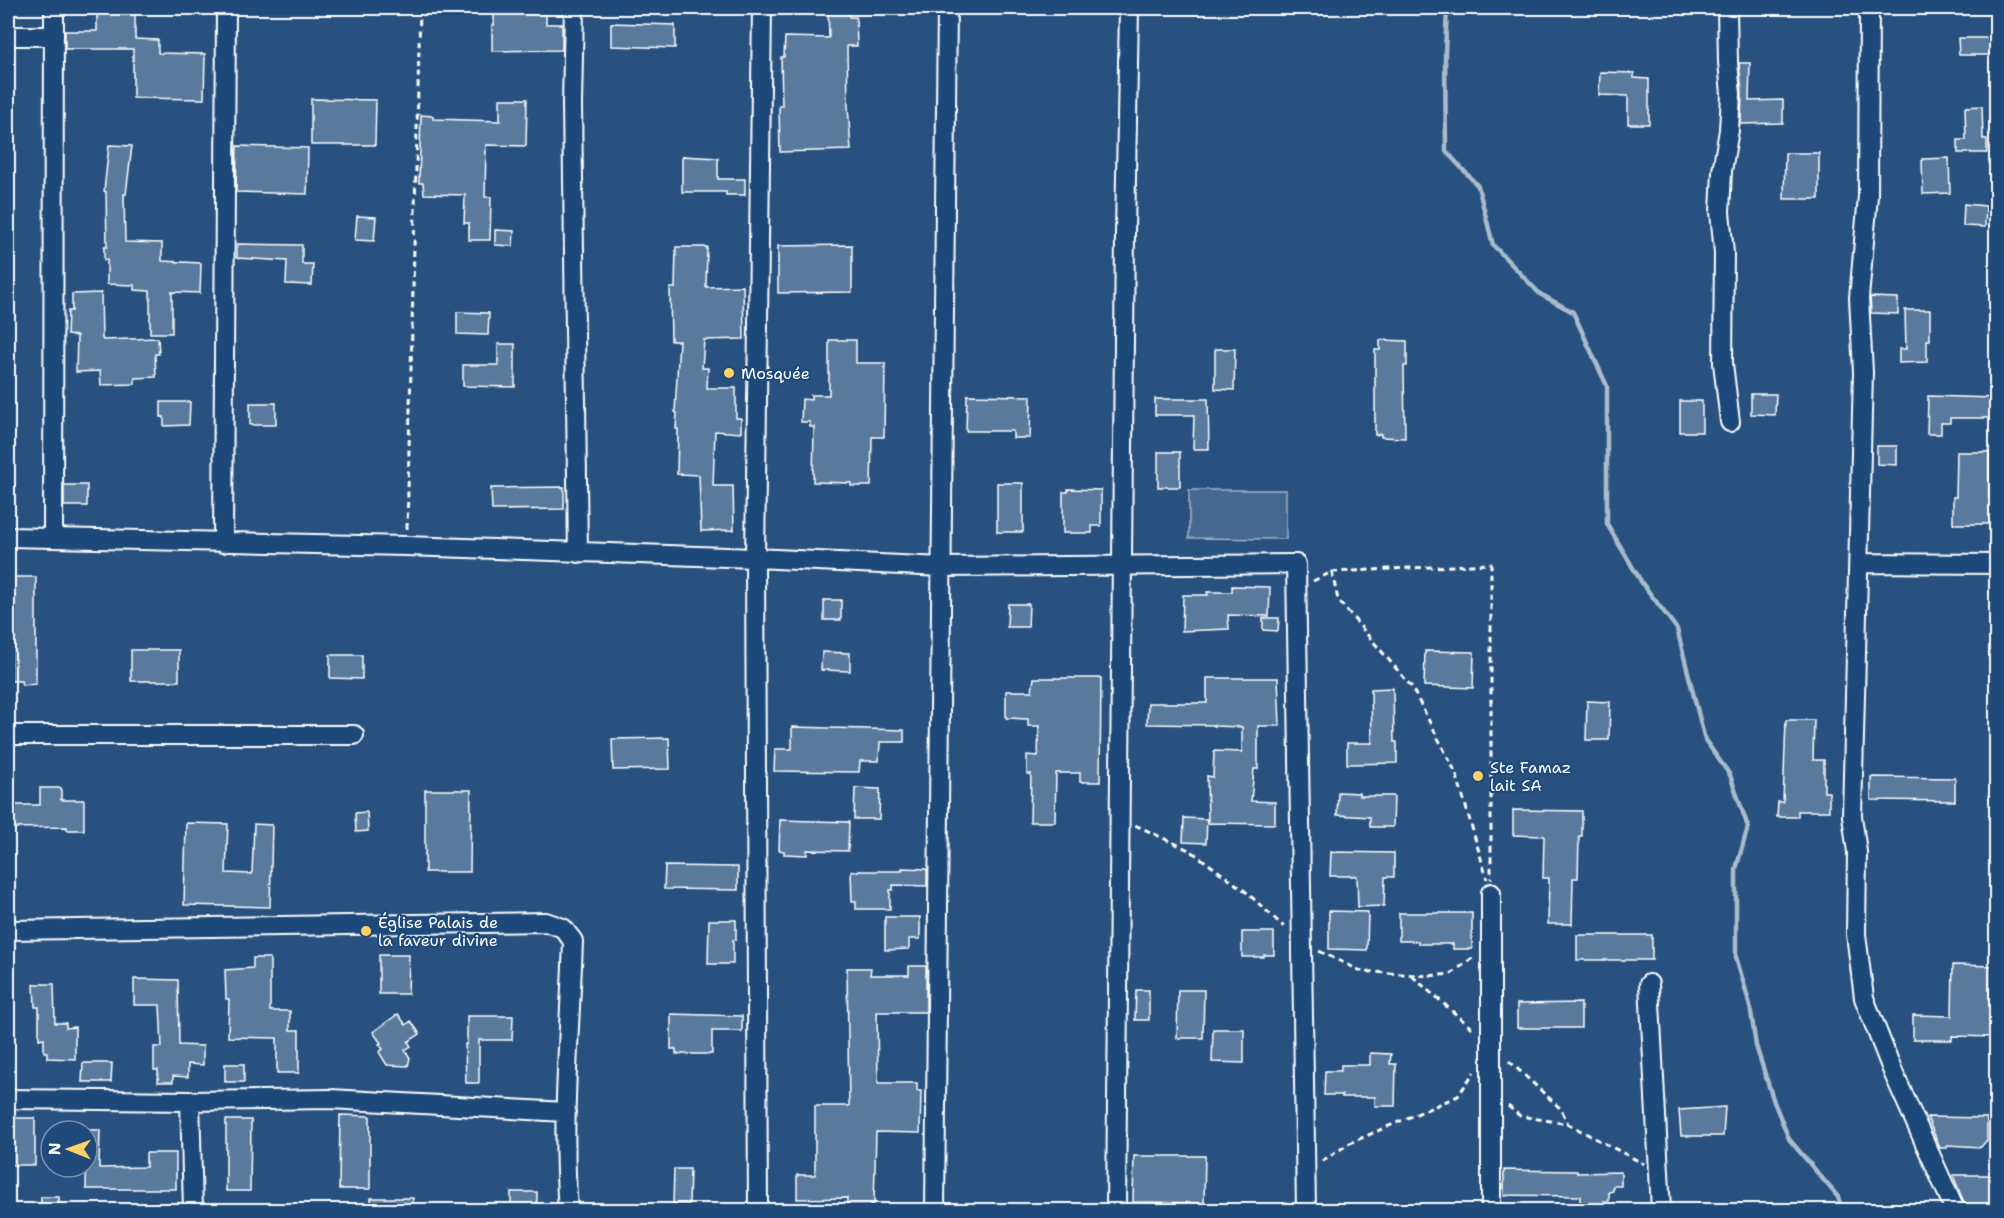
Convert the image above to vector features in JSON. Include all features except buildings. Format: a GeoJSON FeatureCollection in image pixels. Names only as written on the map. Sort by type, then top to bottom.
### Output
{"type":"FeatureCollection","features":[{"type":"Feature","properties":{"kind":"street"},"geometry":{"type":"LineString","coordinates":[[54,8],[54,537]]}},
{"type":"Feature","properties":{"kind":"street"},"geometry":{"type":"LineString","coordinates":[[223,543],[226,8]]}},
{"type":"Feature","properties":{"kind":"street"},"geometry":{"type":"LineString","coordinates":[[574,8],[572,104],[578,553]]}},
{"type":"Feature","properties":{"kind":"street"},"geometry":{"type":"LineString","coordinates":[[758,1210],[755,558],[762,8]]}},
{"type":"Feature","properties":{"kind":"street"},"geometry":{"type":"LineString","coordinates":[[935,1210],[947,8]]}},
{"type":"Feature","properties":{"kind":"street"},"geometry":{"type":"LineString","coordinates":[[1116,1210],[1121,564],[1129,8]]}},
{"type":"Feature","properties":{"kind":"street"},"geometry":{"type":"LineString","coordinates":[[1727,8],[1731,94],[1729,130],[1722,171],[1720,212],[1724,253],[1723,363],[1730,422]]}},
{"type":"Feature","properties":{"kind":"street"},"geometry":{"type":"LineString","coordinates":[[1869,8],[1869,196],[1858,298],[1863,372],[1852,816],[1857,852],[1856,934],[1864,998],[1893,1071],[1955,1210]]}},
{"type":"Feature","properties":{"kind":"street"},"geometry":{"type":"LineString","coordinates":[[8,36],[54,36]]}},
{"type":"Feature","properties":{"kind":"street"},"geometry":{"type":"LineString","coordinates":[[8,537],[406,546],[942,567],[1296,564],[1306,1210]]}},
{"type":"Feature","properties":{"kind":"street"},"geometry":{"type":"LineString","coordinates":[[1859,563],[1996,564]]}},
{"type":"Feature","properties":{"kind":"street"},"geometry":{"type":"LineString","coordinates":[[8,735],[354,735]]}},
{"type":"Feature","properties":{"kind":"street"},"geometry":{"type":"LineString","coordinates":[[1491,892],[1491,1210]]}},
{"type":"Feature","properties":{"kind":"street"},"geometry":{"type":"LineString","coordinates":[[8,930],[546,922],[563,928],[573,941],[566,1112],[568,1210]]}},
{"type":"Feature","properties":{"kind":"street"},"geometry":{"type":"LineString","coordinates":[[1649,984],[1661,1210]]}},
{"type":"Feature","properties":{"kind":"street"},"geometry":{"type":"LineString","coordinates":[[8,1099],[330,1100],[566,1112]]}},
{"type":"Feature","properties":{"kind":"street"},"geometry":{"type":"LineString","coordinates":[[189,1101],[193,1210]]}},
{"type":"Feature","properties":{"kind":"path"},"geometry":{"type":"LineString","coordinates":[[406,546],[420,8]]}},
{"type":"Feature","properties":{"kind":"path"},"geometry":{"type":"LineString","coordinates":[[1296,589],[1332,573],[1491,564],[1491,892]]}},
{"type":"Feature","properties":{"kind":"path"},"geometry":{"type":"LineString","coordinates":[[1332,573],[1338,600],[1411,686],[1456,773],[1491,892]]}},
{"type":"Feature","properties":{"kind":"path"},"geometry":{"type":"LineString","coordinates":[[1317,1164],[1350,1143],[1458,1096],[1474,1070]]}},
{"type":"Feature","properties":{"kind":"path"},"geometry":{"type":"LineString","coordinates":[[1491,1092],[1521,1116],[1568,1124],[1659,1172]]}},
{"type":"Feature","properties":{"kind":"shaded area"},"geometry":{"type":"Polygon","coordinates":[[[1189,490],[1286,490],[1286,539],[1189,538],[1189,490]]]}},
{"type":"Feature","properties":{"kind":"waterway"},"geometry":{"type":"LineString","coordinates":[[1447,8],[1446,151],[1478,186],[1493,245],[1540,294],[1573,312],[1607,386],[1607,524],[1642,583],[1677,629],[1705,740],[1730,775],[1748,827],[1736,869],[1736,957],[1750,1005],[1756,1046],[1789,1139],[1838,1197],[1842,1210]]}},
{"type":"Feature","properties":{"kind":"place","name":"Mosquée"},"geometry":{"type":"Point","coordinates":[729,373]}},
{"type":"Feature","properties":{"kind":"place","name":"Ste Famaz lait SA"},"geometry":{"type":"Point","coordinates":[1478,776]}},
{"type":"Feature","properties":{"kind":"place","name":"Église Palais de la faveur divine"},"geometry":{"type":"Point","coordinates":[366,931]}}]}
